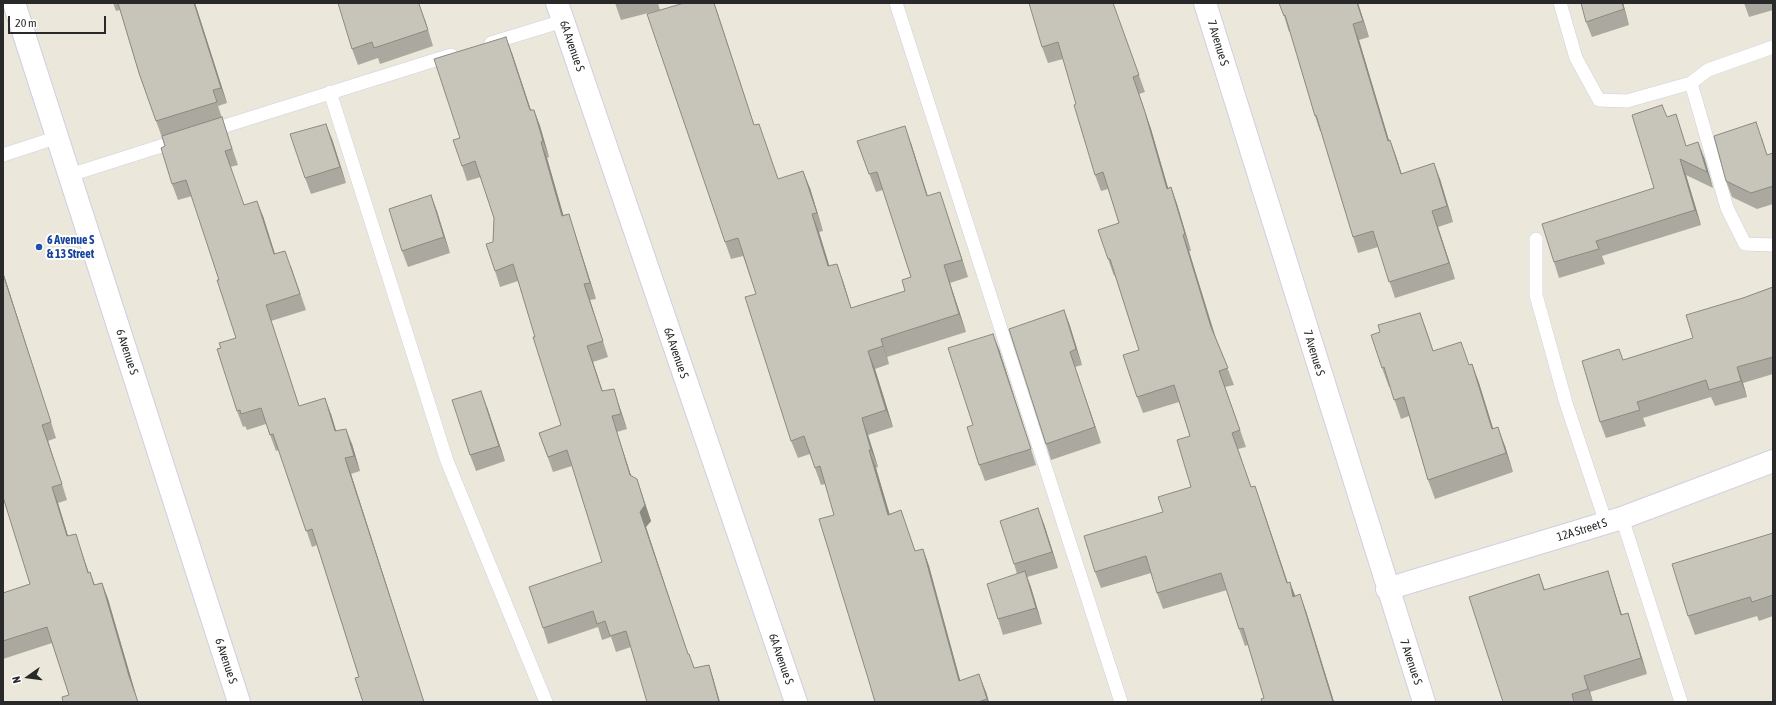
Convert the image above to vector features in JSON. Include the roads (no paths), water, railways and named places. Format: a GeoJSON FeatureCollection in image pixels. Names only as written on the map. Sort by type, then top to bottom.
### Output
{"type":"FeatureCollection","features":[{"type":"Feature","properties":{"kind":"street","name":"6 Avenue S"},"geometry":{"type":"LineString","coordinates":[[14,3],[239,702]]}},
{"type":"Feature","properties":{"kind":"street","name":"7 Avenue S"},"geometry":{"type":"LineString","coordinates":[[1205,3],[1387,589],[1424,702]]}},
{"type":"Feature","properties":{"kind":"street","name":"6A Avenue S"},"geometry":{"type":"LineString","coordinates":[[560,12],[796,702]]}},
{"type":"Feature","properties":{"kind":"street","name":"12A Street S"},"geometry":{"type":"LineString","coordinates":[[1387,589],[1614,520],[1773,461]]}},
{"type":"Feature","properties":{"kind":"lane"},"geometry":{"type":"LineString","coordinates":[[896,3],[1121,702]]}},
{"type":"Feature","properties":{"kind":"lane"},"geometry":{"type":"LineString","coordinates":[[1560,3],[1576,58],[1599,100],[1627,101],[1691,83],[1708,70],[1773,47]]}},
{"type":"Feature","properties":{"kind":"lane"},"geometry":{"type":"LineString","coordinates":[[481,46],[560,12]]}},
{"type":"Feature","properties":{"kind":"lane"},"geometry":{"type":"LineString","coordinates":[[70,175],[330,92],[466,51]]}},
{"type":"Feature","properties":{"kind":"lane"},"geometry":{"type":"LineString","coordinates":[[1691,83],[1726,208],[1745,244],[1773,245]]}},
{"type":"Feature","properties":{"kind":"lane"},"geometry":{"type":"LineString","coordinates":[[330,92],[447,461],[546,702]]}},
{"type":"Feature","properties":{"kind":"lane"},"geometry":{"type":"LineString","coordinates":[[3,155],[58,137]]}},
{"type":"Feature","properties":{"kind":"lane"},"geometry":{"type":"LineString","coordinates":[[1536,239],[1536,295],[1566,403],[1614,520],[1681,702]]}},
{"type":"Feature","properties":{"kind":"place","name":"6 Avenue S & 13 Street"},"geometry":{"type":"Point","coordinates":[39,247]}}]}
